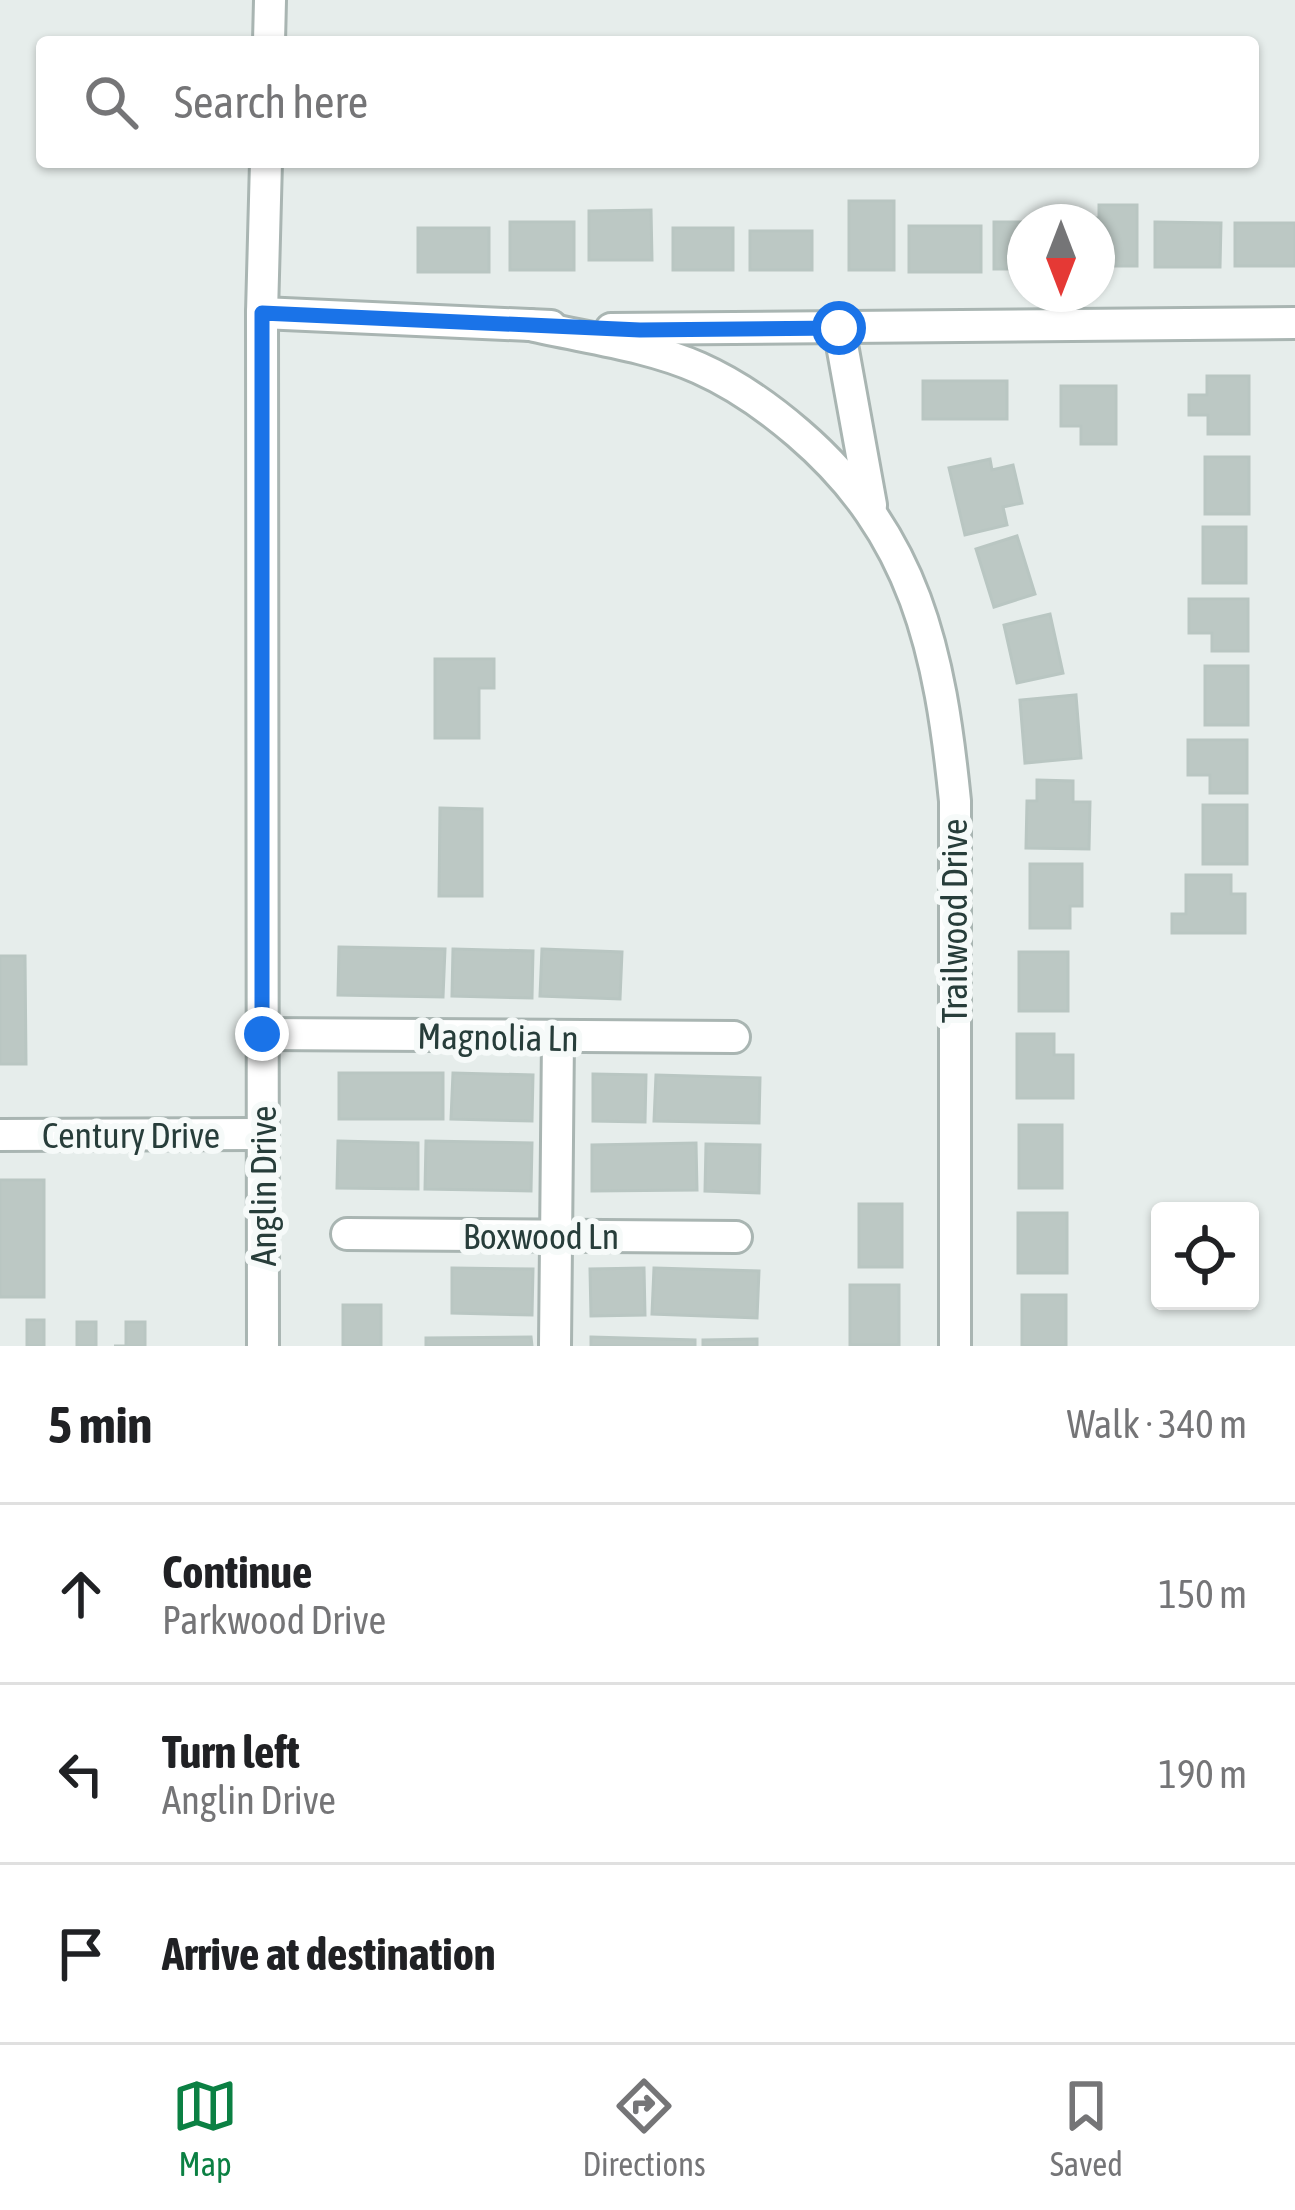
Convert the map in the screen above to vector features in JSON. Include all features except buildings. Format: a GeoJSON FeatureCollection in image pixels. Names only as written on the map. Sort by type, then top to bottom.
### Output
{"type":"FeatureCollection","features":[{"type":"Feature","properties":{"kind":"street"},"geometry":{"type":"LineString","coordinates":[[269,36],[270,0]]}},
{"type":"Feature","properties":{"kind":"street","name":"Anglin Drive"},"geometry":{"type":"LineString","coordinates":[[262,1346],[266,168]]}},
{"type":"Feature","properties":{"kind":"street"},"geometry":{"type":"LineString","coordinates":[[262,313],[640,330],[1295,322]]}},
{"type":"Feature","properties":{"kind":"street","name":"Trailwood Drive"},"geometry":{"type":"LineString","coordinates":[[530,325],[647,351],[698,368],[730,385],[786,422],[835,465],[900,556],[917,599],[947,722],[955,801],[955,1346]]}},
{"type":"Feature","properties":{"kind":"street","name":"Trailwood Drive"},"geometry":{"type":"LineString","coordinates":[[839,328],[872,511]]}},
{"type":"Feature","properties":{"kind":"street","name":"Magnolia Ln"},"geometry":{"type":"LineString","coordinates":[[262,1034],[734,1037]]}},
{"type":"Feature","properties":{"kind":"street"},"geometry":{"type":"LineString","coordinates":[[555,1346],[558,1038]]}},
{"type":"Feature","properties":{"kind":"street","name":"Century Drive"},"geometry":{"type":"LineString","coordinates":[[0,1135],[262,1134]]}},
{"type":"Feature","properties":{"kind":"street","name":"Boxwood Ln"},"geometry":{"type":"LineString","coordinates":[[346,1234],[736,1237]]}},
{"type":"Feature","properties":{"kind":"route"},"geometry":{"type":"LineString","coordinates":[[262,1034],[262,313],[640,330],[839,328]]}}]}
